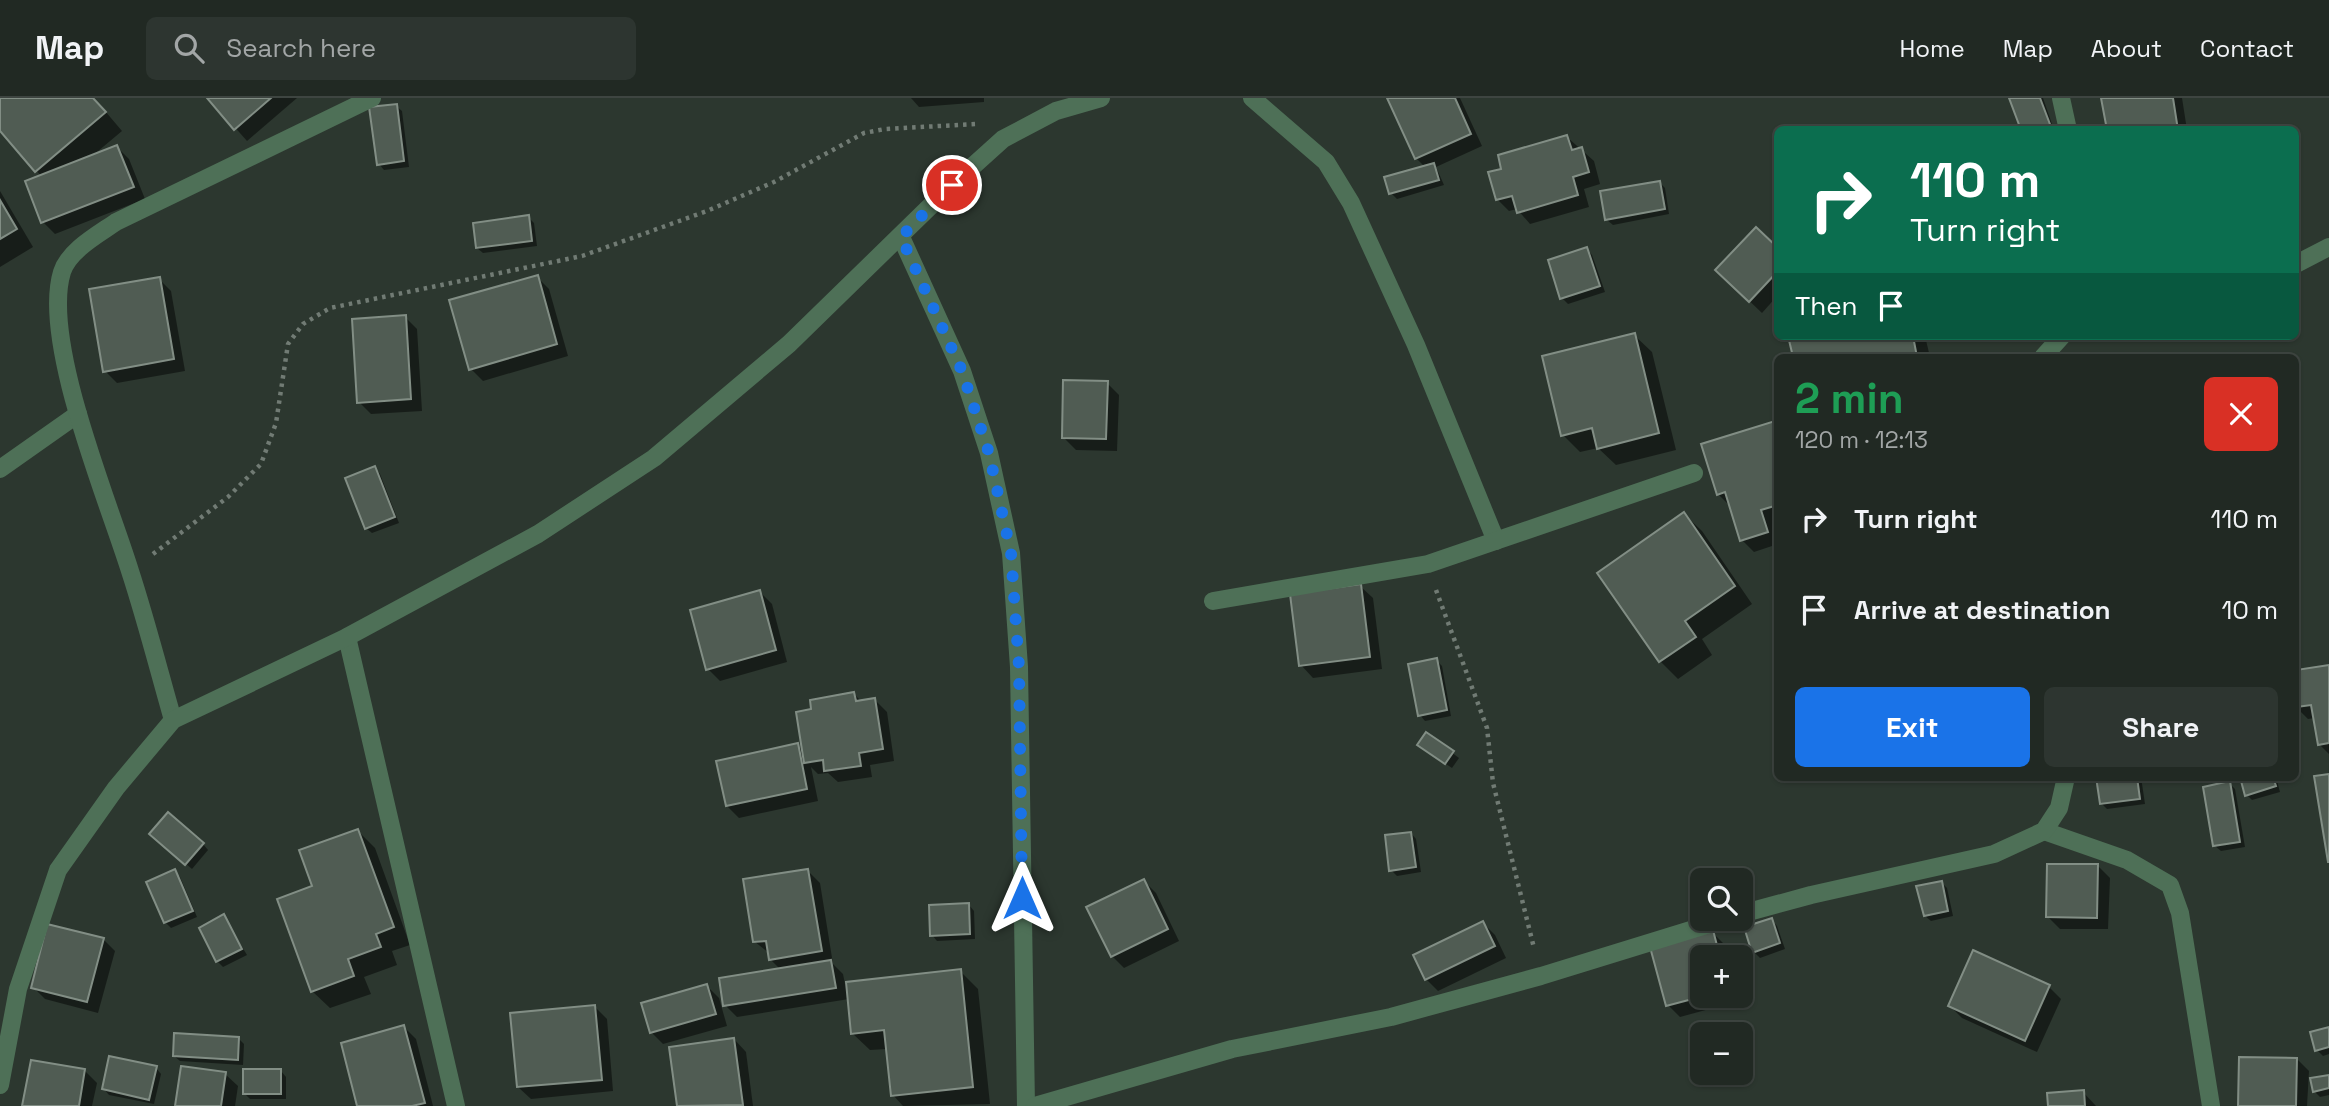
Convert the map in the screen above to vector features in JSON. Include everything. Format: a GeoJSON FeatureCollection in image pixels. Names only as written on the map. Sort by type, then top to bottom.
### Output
{"type":"FeatureCollection","features":[{"type":"Feature","properties":{"kind":"street"},"geometry":{"type":"LineString","coordinates":[[173,720],[131,572],[78,415],[58,315],[62,270],[86,243],[116,222],[372,98]]}},
{"type":"Feature","properties":{"kind":"street"},"geometry":{"type":"LineString","coordinates":[[0,1085],[18,989],[58,870],[116,788],[173,720],[347,637],[538,534],[654,457],[789,344],[1003,139],[1056,111],[1101,98]]}},
{"type":"Feature","properties":{"kind":"street"},"geometry":{"type":"LineString","coordinates":[[1252,98],[1326,162],[1351,203],[1416,345],[1496,541]]}},
{"type":"Feature","properties":{"kind":"street"},"geometry":{"type":"LineString","coordinates":[[2061,98],[2067,126]]}},
{"type":"Feature","properties":{"kind":"street"},"geometry":{"type":"LineString","coordinates":[[901,237],[962,371],[989,453],[1011,553],[1019,667],[1026,1106]]}},
{"type":"Feature","properties":{"kind":"street"},"geometry":{"type":"LineString","coordinates":[[2299,262],[2329,247]]}},
{"type":"Feature","properties":{"kind":"street"},"geometry":{"type":"LineString","coordinates":[[2046,354],[2062,340]]}},
{"type":"Feature","properties":{"kind":"street"},"geometry":{"type":"LineString","coordinates":[[0,469],[78,415]]}},
{"type":"Feature","properties":{"kind":"street"},"geometry":{"type":"LineString","coordinates":[[1213,601],[1429,564],[1694,473]]}},
{"type":"Feature","properties":{"kind":"street"},"geometry":{"type":"LineString","coordinates":[[347,637],[456,1106]]}},
{"type":"Feature","properties":{"kind":"street"},"geometry":{"type":"LineString","coordinates":[[1753,911],[1994,854],[2044,831],[2059,808],[2065,781]]}},
{"type":"Feature","properties":{"kind":"street"},"geometry":{"type":"LineString","coordinates":[[2044,831],[2127,860],[2170,885],[2180,913],[2211,1106]]}},
{"type":"Feature","properties":{"kind":"street"},"geometry":{"type":"LineString","coordinates":[[1035,1106],[1232,1049],[1391,1017],[1541,976],[1690,930]]}},
{"type":"Feature","properties":{"kind":"path"},"geometry":{"type":"LineString","coordinates":[[131,572],[228,497],[261,464],[276,423],[288,344],[303,324],[330,308],[582,256],[707,211],[774,182],[864,133],[885,129],[981,124]]}},
{"type":"Feature","properties":{"kind":"path"},"geometry":{"type":"LineString","coordinates":[[1429,564],[1442,612],[1487,729],[1493,783],[1541,976]]}},
{"type":"Feature","properties":{"kind":"building"},"geometry":{"type":"Polygon","coordinates":[[[0,98],[93,98],[106,112],[35,172],[0,131],[0,98]]]}},
{"type":"Feature","properties":{"kind":"building"},"geometry":{"type":"Polygon","coordinates":[[[207,98],[271,98],[234,130],[207,98]]]}},
{"type":"Feature","properties":{"kind":"building"},"geometry":{"type":"Polygon","coordinates":[[[1387,98],[1455,98],[1471,134],[1415,159],[1387,98]]]}},
{"type":"Feature","properties":{"kind":"building"},"geometry":{"type":"Polygon","coordinates":[[[2009,98],[2040,98],[2051,126],[2020,126],[2009,98]]]}},
{"type":"Feature","properties":{"kind":"building"},"geometry":{"type":"Polygon","coordinates":[[[2101,98],[2173,98],[2177,126],[2106,126],[2101,98]]]}},
{"type":"Feature","properties":{"kind":"building"},"geometry":{"type":"Polygon","coordinates":[[[397,104],[404,161],[377,165],[369,107],[397,104]]]}},
{"type":"Feature","properties":{"kind":"building"},"geometry":{"type":"Polygon","coordinates":[[[1567,135],[1572,150],[1582,147],[1589,172],[1573,177],[1578,195],[1517,213],[1512,196],[1496,200],[1488,172],[1501,169],[1498,155],[1567,135]]]}},
{"type":"Feature","properties":{"kind":"building"},"geometry":{"type":"Polygon","coordinates":[[[117,145],[134,187],[41,223],[25,181],[117,145]]]}},
{"type":"Feature","properties":{"kind":"building"},"geometry":{"type":"Polygon","coordinates":[[[1434,163],[1439,180],[1389,194],[1384,177],[1434,163]]]}},
{"type":"Feature","properties":{"kind":"building"},"geometry":{"type":"Polygon","coordinates":[[[1660,181],[1665,209],[1605,220],[1600,191],[1660,181]]]}},
{"type":"Feature","properties":{"kind":"building"},"geometry":{"type":"Polygon","coordinates":[[[0,200],[17,229],[0,239],[0,200]]]}},
{"type":"Feature","properties":{"kind":"building"},"geometry":{"type":"Polygon","coordinates":[[[529,215],[532,241],[476,248],[473,223],[529,215]]]}},
{"type":"Feature","properties":{"kind":"building"},"geometry":{"type":"Polygon","coordinates":[[[1756,227],[1774,244],[1774,275],[1749,302],[1715,270],[1756,227]]]}},
{"type":"Feature","properties":{"kind":"building"},"geometry":{"type":"Polygon","coordinates":[[[1587,247],[1600,286],[1560,299],[1548,260],[1587,247]]]}},
{"type":"Feature","properties":{"kind":"building"},"geometry":{"type":"Polygon","coordinates":[[[538,275],[557,344],[469,370],[449,300],[538,275]]]}},
{"type":"Feature","properties":{"kind":"building"},"geometry":{"type":"Polygon","coordinates":[[[160,277],[174,359],[103,372],[89,289],[160,277]]]}},
{"type":"Feature","properties":{"kind":"building"},"geometry":{"type":"Polygon","coordinates":[[[406,315],[411,399],[357,403],[352,319],[406,315]]]}},
{"type":"Feature","properties":{"kind":"building"},"geometry":{"type":"Polygon","coordinates":[[[1635,333],[1659,433],[1597,449],[1592,428],[1561,436],[1542,356],[1635,333]]]}},
{"type":"Feature","properties":{"kind":"building"},"geometry":{"type":"Polygon","coordinates":[[[1789,340],[1914,340],[1916,354],[1792,354],[1789,340]]]}},
{"type":"Feature","properties":{"kind":"building"},"geometry":{"type":"Polygon","coordinates":[[[1063,380],[1108,381],[1106,439],[1062,438],[1063,380]]]}},
{"type":"Feature","properties":{"kind":"building"},"geometry":{"type":"Polygon","coordinates":[[[1774,421],[1774,506],[1761,510],[1768,532],[1740,541],[1725,492],[1717,495],[1701,444],[1774,421]]]}},
{"type":"Feature","properties":{"kind":"building"},"geometry":{"type":"Polygon","coordinates":[[[375,466],[395,517],[365,529],[345,478],[375,466]]]}},
{"type":"Feature","properties":{"kind":"building"},"geometry":{"type":"Polygon","coordinates":[[[1684,512],[1735,586],[1685,621],[1696,637],[1659,662],[1597,573],[1684,512]]]}},
{"type":"Feature","properties":{"kind":"building"},"geometry":{"type":"Polygon","coordinates":[[[1361,584],[1370,657],[1299,666],[1290,594],[1361,584]]]}},
{"type":"Feature","properties":{"kind":"building"},"geometry":{"type":"Polygon","coordinates":[[[760,590],[776,650],[706,670],[690,610],[760,590]]]}},
{"type":"Feature","properties":{"kind":"building"},"geometry":{"type":"Polygon","coordinates":[[[1437,658],[1447,710],[1418,716],[1408,664],[1437,658]]]}},
{"type":"Feature","properties":{"kind":"building"},"geometry":{"type":"Polygon","coordinates":[[[2329,665],[2329,743],[2318,745],[2311,705],[2299,707],[2299,670],[2329,665]]]}},
{"type":"Feature","properties":{"kind":"building"},"geometry":{"type":"Polygon","coordinates":[[[854,692],[856,701],[875,698],[883,749],[859,753],[861,766],[824,771],[823,760],[804,763],[796,712],[811,709],[810,700],[854,692]]]}},
{"type":"Feature","properties":{"kind":"building"},"geometry":{"type":"Polygon","coordinates":[[[1426,732],[1454,751],[1445,764],[1417,745],[1426,732]]]}},
{"type":"Feature","properties":{"kind":"building"},"geometry":{"type":"Polygon","coordinates":[[[798,743],[807,789],[726,806],[716,761],[798,743]]]}},
{"type":"Feature","properties":{"kind":"building"},"geometry":{"type":"Polygon","coordinates":[[[2329,774],[2329,862],[2328,862],[2314,776],[2329,774]]]}},
{"type":"Feature","properties":{"kind":"building"},"geometry":{"type":"Polygon","coordinates":[[[2097,781],[2138,781],[2140,799],[2100,804],[2097,781]]]}},
{"type":"Feature","properties":{"kind":"building"},"geometry":{"type":"Polygon","coordinates":[[[2230,781],[2240,842],[2213,846],[2203,787],[2230,781]]]}},
{"type":"Feature","properties":{"kind":"building"},"geometry":{"type":"Polygon","coordinates":[[[2241,781],[2274,781],[2276,786],[2245,796],[2241,781]]]}},
{"type":"Feature","properties":{"kind":"building"},"geometry":{"type":"Polygon","coordinates":[[[168,812],[204,843],[185,865],[149,834],[168,812]]]}},
{"type":"Feature","properties":{"kind":"building"},"geometry":{"type":"Polygon","coordinates":[[[358,829],[394,927],[376,934],[381,947],[348,959],[354,976],[311,992],[277,899],[312,886],[299,850],[358,829]]]}},
{"type":"Feature","properties":{"kind":"building"},"geometry":{"type":"Polygon","coordinates":[[[1411,832],[1416,867],[1389,871],[1385,835],[1411,832]]]}},
{"type":"Feature","properties":{"kind":"building"},"geometry":{"type":"Polygon","coordinates":[[[2047,864],[2098,864],[2097,918],[2046,917],[2047,864]]]}},
{"type":"Feature","properties":{"kind":"building"},"geometry":{"type":"Polygon","coordinates":[[[175,869],[193,911],[164,923],[146,882],[175,869]]]}},
{"type":"Feature","properties":{"kind":"building"},"geometry":{"type":"Polygon","coordinates":[[[808,869],[822,951],[769,960],[766,941],[753,942],[743,879],[808,869]]]}},
{"type":"Feature","properties":{"kind":"building"},"geometry":{"type":"Polygon","coordinates":[[[1144,879],[1168,929],[1111,957],[1086,907],[1144,879]]]}},
{"type":"Feature","properties":{"kind":"building"},"geometry":{"type":"Polygon","coordinates":[[[1942,881],[1948,911],[1924,916],[1916,886],[1942,881]]]}},
{"type":"Feature","properties":{"kind":"building"},"geometry":{"type":"Polygon","coordinates":[[[969,903],[970,934],[930,936],[929,905],[969,903]]]}},
{"type":"Feature","properties":{"kind":"building"},"geometry":{"type":"Polygon","coordinates":[[[224,914],[242,949],[216,962],[199,928],[224,914]]]}},
{"type":"Feature","properties":{"kind":"building"},"geometry":{"type":"Polygon","coordinates":[[[1772,918],[1780,943],[1753,953],[1753,945],[1750,945],[1745,931],[1753,931],[1753,924],[1772,918]]]}},
{"type":"Feature","properties":{"kind":"building"},"geometry":{"type":"Polygon","coordinates":[[[1483,921],[1495,946],[1425,980],[1413,955],[1483,921]]]}},
{"type":"Feature","properties":{"kind":"building"},"geometry":{"type":"Polygon","coordinates":[[[47,924],[104,938],[87,1002],[31,988],[47,924]]]}},
{"type":"Feature","properties":{"kind":"building"},"geometry":{"type":"Polygon","coordinates":[[[1709,931],[1713,931],[1717,945],[1690,945],[1690,1000],[1666,1006],[1650,947],[1709,931]]]}},
{"type":"Feature","properties":{"kind":"building"},"geometry":{"type":"Polygon","coordinates":[[[1973,950],[2050,985],[2025,1041],[1948,1006],[1973,950]]]}},
{"type":"Feature","properties":{"kind":"building"},"geometry":{"type":"Polygon","coordinates":[[[831,960],[836,988],[723,1006],[719,978],[831,960]]]}},
{"type":"Feature","properties":{"kind":"building"},"geometry":{"type":"Polygon","coordinates":[[[961,969],[973,1087],[891,1096],[884,1030],[851,1034],[846,982],[961,969]]]}},
{"type":"Feature","properties":{"kind":"building"},"geometry":{"type":"Polygon","coordinates":[[[707,984],[716,1014],[650,1033],[641,1003],[707,984]]]}},
{"type":"Feature","properties":{"kind":"building"},"geometry":{"type":"Polygon","coordinates":[[[595,1005],[602,1080],[517,1087],[510,1013],[595,1005]]]}},
{"type":"Feature","properties":{"kind":"building"},"geometry":{"type":"Polygon","coordinates":[[[404,1025],[425,1103],[412,1106],[357,1106],[341,1043],[404,1025]]]}},
{"type":"Feature","properties":{"kind":"building"},"geometry":{"type":"Polygon","coordinates":[[[2329,1027],[2329,1047],[2315,1051],[2310,1032],[2329,1027]]]}},
{"type":"Feature","properties":{"kind":"building"},"geometry":{"type":"Polygon","coordinates":[[[174,1033],[239,1037],[238,1060],[173,1056],[174,1033]]]}},
{"type":"Feature","properties":{"kind":"building"},"geometry":{"type":"Polygon","coordinates":[[[734,1038],[743,1105],[677,1106],[669,1047],[734,1038]]]}},
{"type":"Feature","properties":{"kind":"building"},"geometry":{"type":"Polygon","coordinates":[[[109,1056],[157,1066],[149,1100],[102,1089],[109,1056]]]}},
{"type":"Feature","properties":{"kind":"building"},"geometry":{"type":"Polygon","coordinates":[[[2239,1057],[2297,1058],[2296,1106],[2238,1106],[2239,1057]]]}},
{"type":"Feature","properties":{"kind":"building"},"geometry":{"type":"Polygon","coordinates":[[[31,1060],[85,1069],[79,1106],[22,1106],[31,1060]]]}},
{"type":"Feature","properties":{"kind":"building"},"geometry":{"type":"Polygon","coordinates":[[[181,1066],[226,1072],[221,1106],[175,1106],[181,1066]]]}},
{"type":"Feature","properties":{"kind":"building"},"geometry":{"type":"Polygon","coordinates":[[[243,1069],[281,1069],[281,1094],[243,1094],[243,1069]]]}},
{"type":"Feature","properties":{"kind":"building"},"geometry":{"type":"Polygon","coordinates":[[[2329,1075],[2329,1088],[2313,1092],[2310,1078],[2329,1075]]]}},
{"type":"Feature","properties":{"kind":"building"},"geometry":{"type":"Polygon","coordinates":[[[2084,1090],[2085,1106],[2048,1106],[2047,1093],[2084,1090]]]}},
{"type":"Feature","properties":{"kind":"route"},"geometry":{"type":"LineString","coordinates":[[952,185],[901,237],[962,371],[989,453],[1011,553],[1019,667],[1022,898]]}}]}
